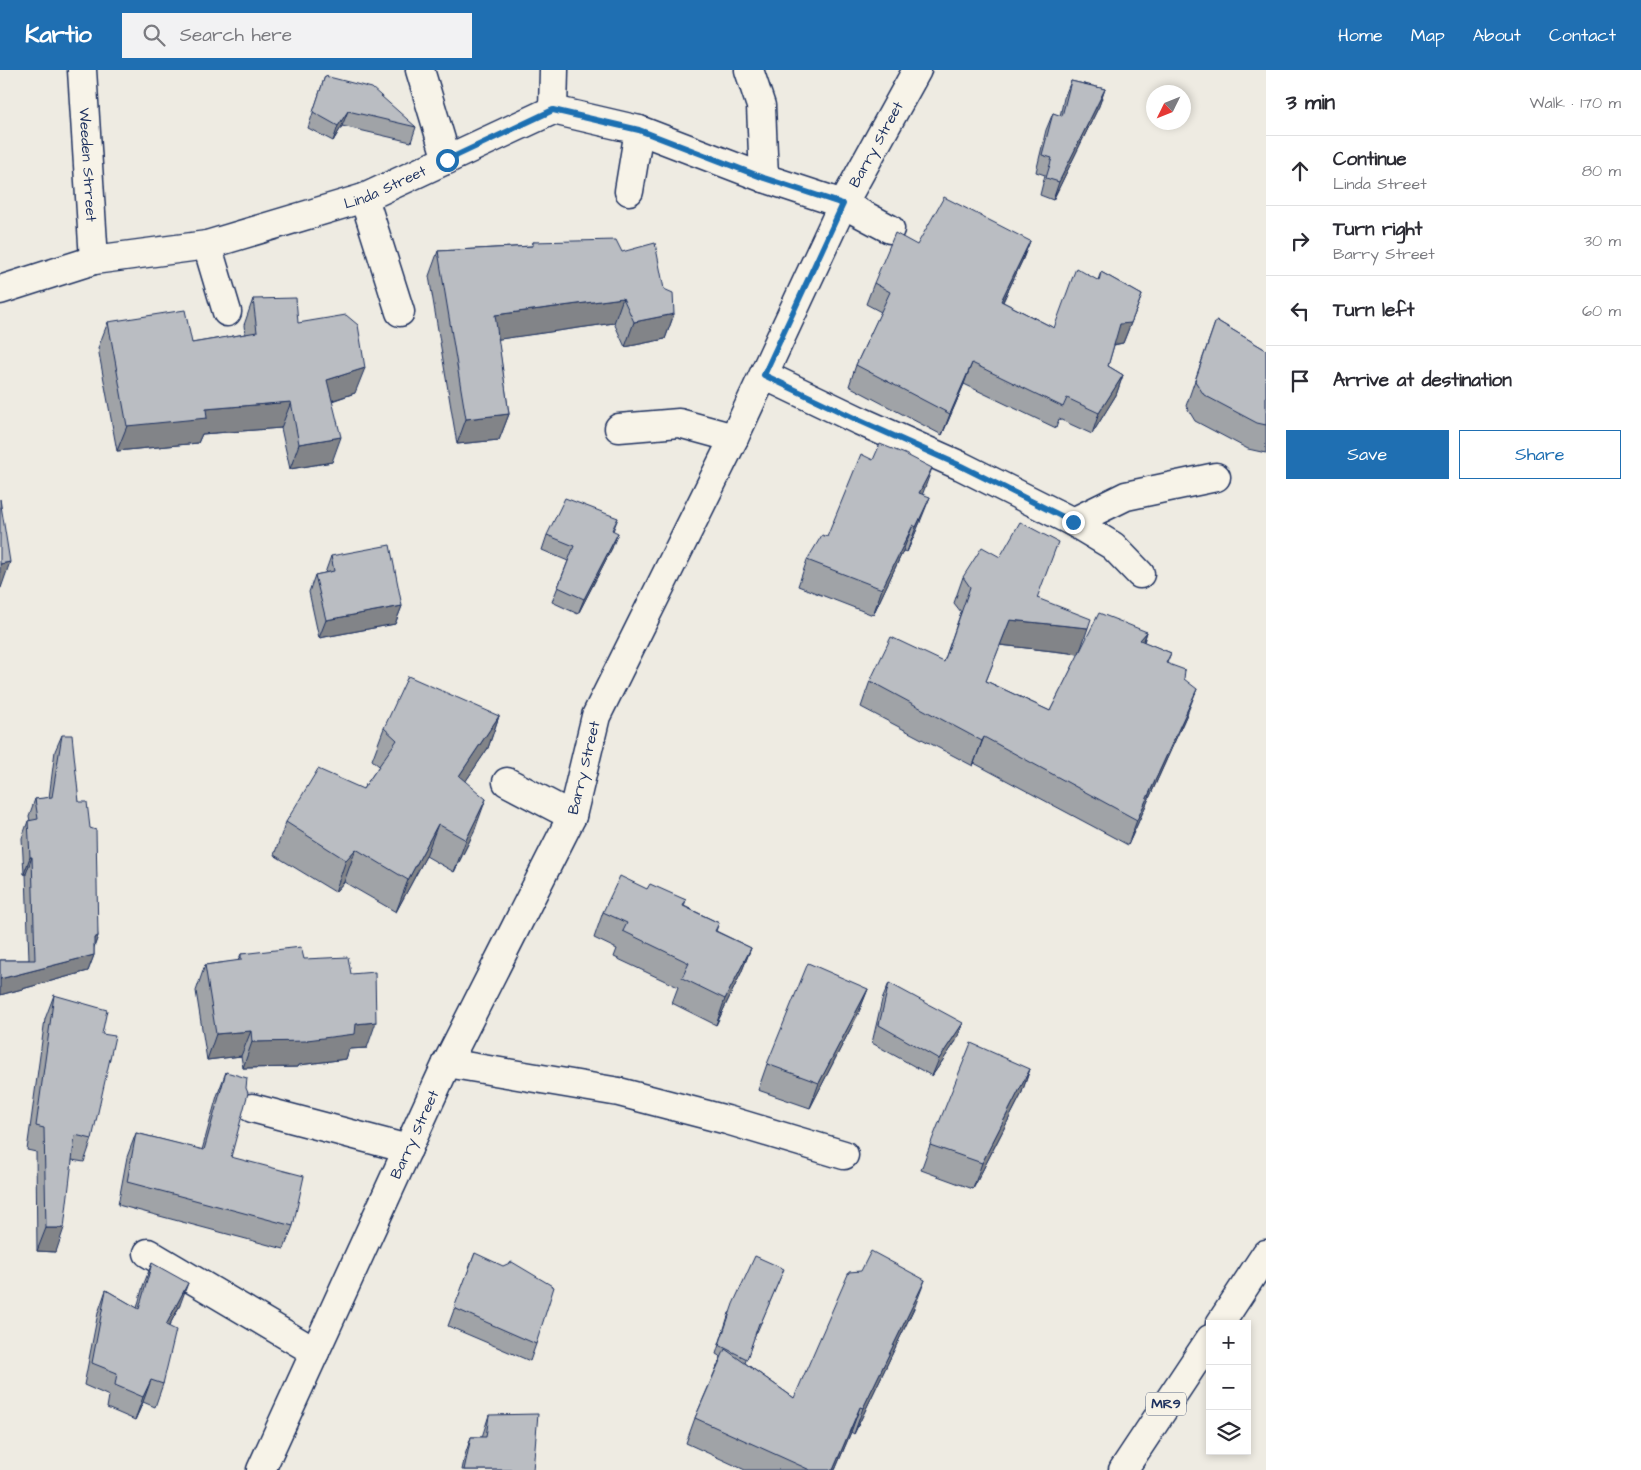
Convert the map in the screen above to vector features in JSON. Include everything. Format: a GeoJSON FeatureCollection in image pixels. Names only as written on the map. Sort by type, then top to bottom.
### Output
{"type":"FeatureCollection","features":[{"type":"Feature","properties":{"kind":"street","name":"Weeden Strreet"},"geometry":{"type":"LineString","coordinates":[[82,70],[94,260]]}},
{"type":"Feature","properties":{"kind":"street"},"geometry":{"type":"LineString","coordinates":[[420,70],[447,160]]}},
{"type":"Feature","properties":{"kind":"street"},"geometry":{"type":"LineString","coordinates":[[554,70],[553,110],[639,130],[764,178],[843,204],[890,229]]}},
{"type":"Feature","properties":{"kind":"street"},"geometry":{"type":"LineString","coordinates":[[749,70],[761,106],[764,178]]}},
{"type":"Feature","properties":{"kind":"street","name":"Barry Street"},"geometry":{"type":"LineString","coordinates":[[261,1470],[447,1063],[572,816],[596,716],[734,438],[843,204],[917,70]]}},
{"type":"Feature","properties":{"kind":"street","name":"Linda Street"},"geometry":{"type":"LineString","coordinates":[[0,290],[94,260],[207,245],[364,198],[553,110]]}},
{"type":"Feature","properties":{"kind":"street"},"geometry":{"type":"LineString","coordinates":[[629,191],[639,130]]}},
{"type":"Feature","properties":{"kind":"street"},"geometry":{"type":"LineString","coordinates":[[364,198],[400,312]]}},
{"type":"Feature","properties":{"kind":"street"},"geometry":{"type":"LineString","coordinates":[[207,245],[227,312]]}},
{"type":"Feature","properties":{"kind":"street"},"geometry":{"type":"LineString","coordinates":[[764,375],[961,466],[1073,522],[1113,546],[1140,574]]}},
{"type":"Feature","properties":{"kind":"street"},"geometry":{"type":"LineString","coordinates":[[619,428],[679,423],[734,438]]}},
{"type":"Feature","properties":{"kind":"street"},"geometry":{"type":"LineString","coordinates":[[1073,522],[1126,496],[1216,477]]}},
{"type":"Feature","properties":{"kind":"street"},"geometry":{"type":"LineString","coordinates":[[506,782],[572,816]]}},
{"type":"Feature","properties":{"kind":"street"},"geometry":{"type":"LineString","coordinates":[[447,1063],[619,1092],[727,1120],[844,1154]]}},
{"type":"Feature","properties":{"kind":"street"},"geometry":{"type":"LineString","coordinates":[[252,1108],[408,1149]]}},
{"type":"Feature","properties":{"kind":"street"},"geometry":{"type":"LineString","coordinates":[[148,1253],[315,1352]]}},
{"type":"Feature","properties":{"kind":"street"},"geometry":{"type":"LineString","coordinates":[[1223,1320],[1266,1254]]}},
{"type":"Feature","properties":{"kind":"street","name":"MR9"},"geometry":{"type":"LineString","coordinates":[[1123,1470],[1206,1345]]}},
{"type":"Feature","properties":{"kind":"building"},"geometry":{"type":"Polygon","coordinates":[[[325,76],[372,88],[416,127],[348,111],[338,126],[313,112],[325,76]]]}},
{"type":"Feature","properties":{"kind":"building"},"geometry":{"type":"Polygon","coordinates":[[[1071,81],[1105,89],[1059,182],[1046,178],[1052,158],[1042,155],[1053,113],[1062,116],[1071,81]]]}},
{"type":"Feature","properties":{"kind":"building"},"geometry":{"type":"Polygon","coordinates":[[[944,197],[1030,241],[1001,301],[1054,328],[1076,268],[1099,281],[1101,272],[1142,295],[1131,323],[1120,324],[1108,366],[1123,375],[1099,413],[1067,398],[1063,407],[972,363],[950,414],[856,365],[890,292],[874,283],[895,233],[917,245],[944,197]]]}},
{"type":"Feature","properties":{"kind":"building"},"geometry":{"type":"Polygon","coordinates":[[[616,240],[622,252],[655,243],[664,289],[673,293],[674,314],[634,322],[623,298],[495,315],[509,414],[466,419],[438,251],[533,246],[533,242],[616,240]]]}},
{"type":"Feature","properties":{"kind":"building"},"geometry":{"type":"Polygon","coordinates":[[[296,298],[298,323],[346,315],[358,325],[365,368],[327,380],[341,437],[299,444],[291,402],[206,409],[207,418],[127,426],[108,322],[185,310],[192,343],[257,332],[253,299],[296,298]]]}},
{"type":"Feature","properties":{"kind":"building"},"geometry":{"type":"Polygon","coordinates":[[[1216,320],[1266,350],[1266,425],[1257,423],[1204,395],[1195,381],[1216,320]]]}},
{"type":"Feature","properties":{"kind":"building"},"geometry":{"type":"Polygon","coordinates":[[[880,444],[932,468],[919,493],[930,497],[916,527],[913,525],[882,589],[807,560],[822,535],[827,537],[861,454],[873,460],[880,444]]]}},
{"type":"Feature","properties":{"kind":"building"},"geometry":{"type":"Polygon","coordinates":[[[565,498],[618,518],[612,530],[618,533],[584,599],[558,587],[574,546],[547,535],[565,498]]]}},
{"type":"Feature","properties":{"kind":"building"},"geometry":{"type":"Polygon","coordinates":[[[0,499],[10,562],[0,564],[0,499]]]}},
{"type":"Feature","properties":{"kind":"building"},"geometry":{"type":"Polygon","coordinates":[[[1020,522],[1058,542],[1037,598],[1091,619],[1088,628],[1010,620],[986,681],[1050,711],[1099,613],[1147,632],[1140,640],[1171,653],[1166,663],[1185,670],[1184,679],[1197,689],[1137,820],[984,737],[982,741],[870,681],[891,637],[944,662],[970,587],[963,577],[982,547],[1000,557],[1020,522]]]}},
{"type":"Feature","properties":{"kind":"building"},"geometry":{"type":"Polygon","coordinates":[[[390,545],[402,606],[326,620],[315,575],[334,571],[331,556],[390,545]]]}},
{"type":"Feature","properties":{"kind":"building"},"geometry":{"type":"Polygon","coordinates":[[[408,676],[499,716],[459,776],[486,799],[466,840],[438,824],[408,880],[356,849],[346,860],[286,822],[318,769],[363,789],[397,740],[384,728],[408,676]]]}},
{"type":"Feature","properties":{"kind":"building"},"geometry":{"type":"Polygon","coordinates":[[[62,735],[72,735],[79,802],[87,802],[90,828],[96,830],[98,936],[94,938],[94,955],[0,979],[0,960],[35,960],[32,857],[30,857],[28,821],[38,819],[35,799],[52,797],[62,735]]]}},
{"type":"Feature","properties":{"kind":"building"},"geometry":{"type":"Polygon","coordinates":[[[620,876],[647,889],[650,884],[686,900],[683,906],[719,923],[715,931],[751,948],[725,999],[682,978],[689,963],[623,931],[627,923],[603,912],[620,876]]]}},
{"type":"Feature","properties":{"kind":"building"},"geometry":{"type":"Polygon","coordinates":[[[301,947],[304,959],[348,957],[351,974],[375,972],[376,1022],[356,1024],[355,1034],[307,1041],[252,1042],[251,1031],[216,1034],[205,965],[241,960],[241,954],[301,947]]]}},
{"type":"Feature","properties":{"kind":"building"},"geometry":{"type":"Polygon","coordinates":[[[808,963],[868,989],[819,1083],[767,1064],[808,963]]]}},
{"type":"Feature","properties":{"kind":"building"},"geometry":{"type":"Polygon","coordinates":[[[889,983],[963,1023],[939,1059],[879,1025],[889,983]]]}},
{"type":"Feature","properties":{"kind":"building"},"geometry":{"type":"Polygon","coordinates":[[[54,995],[107,1010],[102,1034],[115,1036],[92,1139],[75,1135],[64,1228],[46,1228],[44,1128],[36,1126],[54,995]]]}},
{"type":"Feature","properties":{"kind":"building"},"geometry":{"type":"Polygon","coordinates":[[[971,1043],[1030,1069],[982,1163],[930,1145],[971,1043]]]}},
{"type":"Feature","properties":{"kind":"building"},"geometry":{"type":"Polygon","coordinates":[[[226,1072],[247,1078],[246,1088],[248,1093],[231,1157],[304,1176],[293,1226],[127,1182],[136,1133],[204,1150],[226,1072]]]}},
{"type":"Feature","properties":{"kind":"building"},"geometry":{"type":"Polygon","coordinates":[[[871,1251],[925,1280],[863,1408],[860,1407],[833,1470],[810,1470],[695,1418],[725,1349],[794,1398],[849,1272],[861,1271],[871,1251]]]}},
{"type":"Feature","properties":{"kind":"building"},"geometry":{"type":"Polygon","coordinates":[[[475,1253],[503,1266],[512,1262],[554,1287],[536,1344],[454,1308],[475,1253]]]}},
{"type":"Feature","properties":{"kind":"building"},"geometry":{"type":"Polygon","coordinates":[[[755,1256],[784,1269],[761,1323],[759,1323],[747,1359],[719,1345],[733,1304],[755,1256]]]}},
{"type":"Feature","properties":{"kind":"building"},"geometry":{"type":"Polygon","coordinates":[[[152,1263],[188,1283],[166,1325],[176,1330],[163,1384],[151,1380],[143,1397],[115,1385],[117,1373],[92,1363],[106,1290],[139,1309],[152,1263]]]}},
{"type":"Feature","properties":{"kind":"building"},"geometry":{"type":"Polygon","coordinates":[[[538,1414],[533,1470],[464,1470],[471,1437],[486,1437],[489,1415],[538,1414]]]}},
{"type":"Feature","properties":{"kind":"route"},"geometry":{"type":"LineString","coordinates":[[447,160],[553,110],[639,130],[764,178],[843,204],[764,375],[961,466],[1073,522]]}}]}
